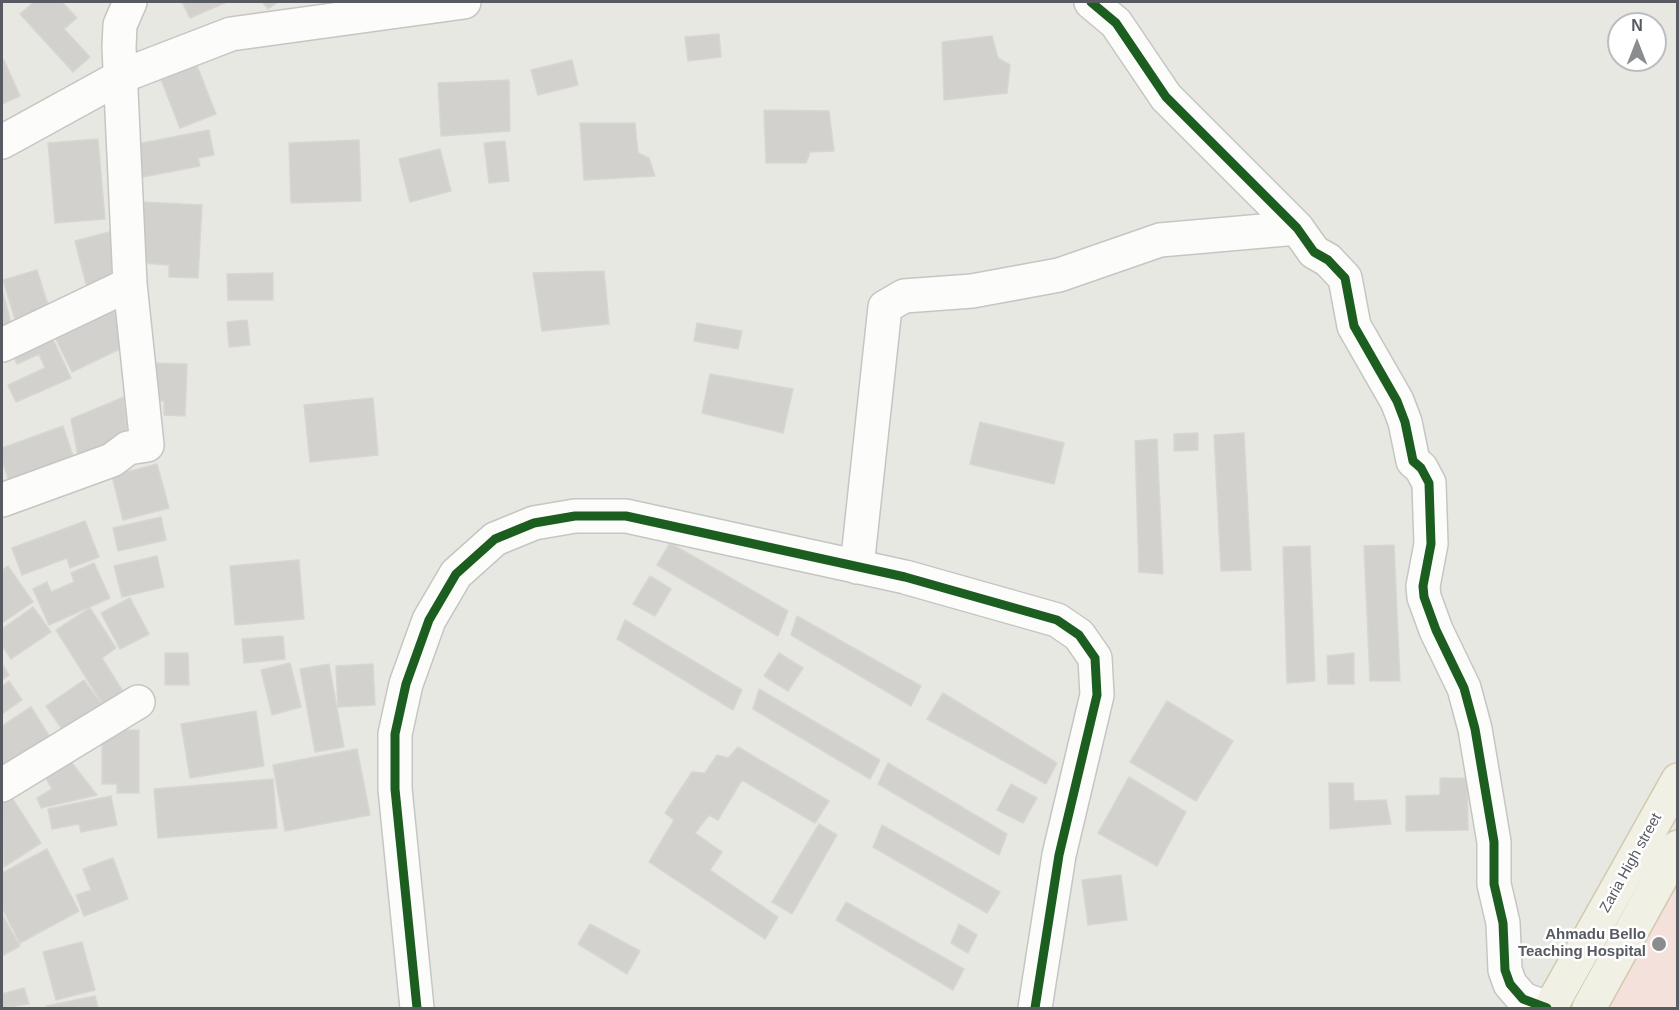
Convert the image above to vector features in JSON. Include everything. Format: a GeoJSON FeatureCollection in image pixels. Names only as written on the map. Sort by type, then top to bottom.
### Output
{"type":"FeatureCollection","features":[{"type":"Feature","properties":{"kind":"main road","name":"Zaria High street"},"geometry":{"type":"LineString","coordinates":[[1549,1008],[1677,780]]}},
{"type":"Feature","properties":{"kind":"main road"},"geometry":{"type":"LineString","coordinates":[[1589,1008],[1677,847]]}},
{"type":"Feature","properties":{"kind":"street"},"geometry":{"type":"LineString","coordinates":[[2,500],[112,460],[128,448],[147,445],[130,285],[120,25],[130,2]]}},
{"type":"Feature","properties":{"kind":"street"},"geometry":{"type":"LineString","coordinates":[[2,142],[122,76],[231,34],[464,2]]}},
{"type":"Feature","properties":{"kind":"street"},"geometry":{"type":"LineString","coordinates":[[1091,2],[1116,23],[1166,97],[1297,228],[1303,240],[1314,252],[1328,260],[1345,278],[1354,326],[1397,401],[1405,422],[1413,461],[1427,476],[1431,544],[1424,597],[1464,688],[1475,729],[1494,842],[1494,884],[1503,924],[1505,970],[1510,984],[1523,999],[1549,1008]]}},
{"type":"Feature","properties":{"kind":"street"},"geometry":{"type":"LineString","coordinates":[[857,567],[885,307],[904,296],[972,291],[1059,275],[1099,259],[1160,240],[1297,228]]}},
{"type":"Feature","properties":{"kind":"street"},"geometry":{"type":"LineString","coordinates":[[2,345],[130,285]]}},
{"type":"Feature","properties":{"kind":"street"},"geometry":{"type":"LineString","coordinates":[[417,1008],[395,789],[395,734],[406,684],[429,620],[456,574],[495,539],[534,523],[575,516],[626,516],[905,577],[1057,620],[1079,635],[1095,658],[1097,695],[1059,855],[1035,1008]]}},
{"type":"Feature","properties":{"kind":"street"},"geometry":{"type":"LineString","coordinates":[[2,786],[138,702]]}},
{"type":"Feature","properties":{"kind":"shaded area","name":"Ahmadu Bello Teaching Hospital"},"geometry":{"type":"Polygon","coordinates":[[[1677,879],[1677,1008],[1603,1008],[1677,879]]]}},
{"type":"Feature","properties":{"kind":"building"},"geometry":{"type":"Polygon","coordinates":[[[34,2],[62,2],[77,18],[64,29],[90,57],[73,72],[20,14],[34,2]]]}},
{"type":"Feature","properties":{"kind":"building"},"geometry":{"type":"Polygon","coordinates":[[[182,2],[227,2],[190,18],[182,2]]]}},
{"type":"Feature","properties":{"kind":"building"},"geometry":{"type":"Polygon","coordinates":[[[262,2],[278,2],[268,9],[262,2]]]}},
{"type":"Feature","properties":{"kind":"building"},"geometry":{"type":"Polygon","coordinates":[[[719,34],[721,57],[688,61],[685,37],[719,34]]]}},
{"type":"Feature","properties":{"kind":"building"},"geometry":{"type":"Polygon","coordinates":[[[992,36],[998,58],[1010,65],[1007,93],[944,100],[942,42],[992,36]]]}},
{"type":"Feature","properties":{"kind":"building"},"geometry":{"type":"Polygon","coordinates":[[[4,60],[20,96],[2,104],[2,61],[4,60]]]}},
{"type":"Feature","properties":{"kind":"building"},"geometry":{"type":"Polygon","coordinates":[[[572,60],[578,85],[538,95],[531,70],[572,60]]]}},
{"type":"Feature","properties":{"kind":"building"},"geometry":{"type":"Polygon","coordinates":[[[196,63],[216,114],[180,128],[160,77],[196,63]]]}},
{"type":"Feature","properties":{"kind":"building"},"geometry":{"type":"Polygon","coordinates":[[[509,80],[510,131],[441,136],[438,83],[509,80]]]}},
{"type":"Feature","properties":{"kind":"building"},"geometry":{"type":"Polygon","coordinates":[[[764,110],[829,111],[834,151],[810,152],[806,163],[766,163],[764,110]]]}},
{"type":"Feature","properties":{"kind":"building"},"geometry":{"type":"Polygon","coordinates":[[[580,123],[635,123],[638,153],[649,158],[655,176],[584,180],[580,123]]]}},
{"type":"Feature","properties":{"kind":"building"},"geometry":{"type":"Polygon","coordinates":[[[209,130],[214,155],[198,158],[200,166],[138,178],[132,145],[209,130]]]}},
{"type":"Feature","properties":{"kind":"building"},"geometry":{"type":"Polygon","coordinates":[[[98,139],[105,219],[55,223],[48,143],[98,139]]]}},
{"type":"Feature","properties":{"kind":"building"},"geometry":{"type":"Polygon","coordinates":[[[359,140],[361,201],[291,203],[289,143],[359,140]]]}},
{"type":"Feature","properties":{"kind":"building"},"geometry":{"type":"Polygon","coordinates":[[[505,141],[509,181],[489,183],[484,143],[505,141]]]}},
{"type":"Feature","properties":{"kind":"building"},"geometry":{"type":"Polygon","coordinates":[[[440,149],[451,191],[410,202],[399,159],[440,149]]]}},
{"type":"Feature","properties":{"kind":"building"},"geometry":{"type":"Polygon","coordinates":[[[144,202],[202,205],[198,278],[169,277],[169,265],[142,263],[144,202]]]}},
{"type":"Feature","properties":{"kind":"building"},"geometry":{"type":"Polygon","coordinates":[[[109,232],[122,279],[87,288],[75,241],[109,232]]]}},
{"type":"Feature","properties":{"kind":"building"},"geometry":{"type":"Polygon","coordinates":[[[37,270],[51,315],[17,326],[3,280],[37,270]]]}},
{"type":"Feature","properties":{"kind":"building"},"geometry":{"type":"Polygon","coordinates":[[[604,271],[609,324],[542,331],[533,273],[604,271]]]}},
{"type":"Feature","properties":{"kind":"building"},"geometry":{"type":"Polygon","coordinates":[[[273,273],[273,300],[228,300],[227,274],[273,273]]]}},
{"type":"Feature","properties":{"kind":"building"},"geometry":{"type":"Polygon","coordinates":[[[2,289],[13,331],[2,334],[2,289]]]}},
{"type":"Feature","properties":{"kind":"building"},"geometry":{"type":"Polygon","coordinates":[[[111,303],[130,344],[72,372],[52,331],[111,303]]]}},
{"type":"Feature","properties":{"kind":"building"},"geometry":{"type":"Polygon","coordinates":[[[247,320],[250,345],[229,347],[227,322],[247,320]]]}},
{"type":"Feature","properties":{"kind":"building"},"geometry":{"type":"Polygon","coordinates":[[[697,323],[742,331],[738,349],[694,341],[697,323]]]}},
{"type":"Feature","properties":{"kind":"building"},"geometry":{"type":"Polygon","coordinates":[[[50,333],[71,378],[16,402],[8,385],[45,368],[39,354],[17,364],[11,350],[50,333]]]}},
{"type":"Feature","properties":{"kind":"building"},"geometry":{"type":"Polygon","coordinates":[[[148,363],[187,364],[185,416],[164,415],[164,401],[147,400],[148,363]]]}},
{"type":"Feature","properties":{"kind":"building"},"geometry":{"type":"Polygon","coordinates":[[[710,374],[793,389],[783,433],[702,413],[710,374]]]}},
{"type":"Feature","properties":{"kind":"building"},"geometry":{"type":"Polygon","coordinates":[[[124,397],[128,442],[79,461],[71,419],[124,397]]]}},
{"type":"Feature","properties":{"kind":"building"},"geometry":{"type":"Polygon","coordinates":[[[373,398],[378,455],[310,462],[304,405],[373,398]]]}},
{"type":"Feature","properties":{"kind":"building"},"geometry":{"type":"Polygon","coordinates":[[[980,422],[1064,443],[1054,484],[970,464],[980,422]]]}},
{"type":"Feature","properties":{"kind":"building"},"geometry":{"type":"Polygon","coordinates":[[[63,426],[75,462],[10,485],[2,460],[2,448],[63,426]]]}},
{"type":"Feature","properties":{"kind":"building"},"geometry":{"type":"Polygon","coordinates":[[[1198,433],[1198,450],[1174,451],[1174,434],[1198,433]]]}},
{"type":"Feature","properties":{"kind":"building"},"geometry":{"type":"Polygon","coordinates":[[[1244,433],[1251,570],[1221,571],[1214,435],[1244,433]]]}},
{"type":"Feature","properties":{"kind":"building"},"geometry":{"type":"Polygon","coordinates":[[[1157,439],[1163,574],[1139,572],[1135,441],[1157,439]]]}},
{"type":"Feature","properties":{"kind":"building"},"geometry":{"type":"Polygon","coordinates":[[[157,464],[169,508],[123,520],[112,476],[157,464]]]}},
{"type":"Feature","properties":{"kind":"building"},"geometry":{"type":"Polygon","coordinates":[[[161,517],[166,540],[118,551],[113,528],[161,517]]]}},
{"type":"Feature","properties":{"kind":"building"},"geometry":{"type":"Polygon","coordinates":[[[85,521],[99,557],[70,568],[67,558],[22,575],[12,548],[85,521]]]}},
{"type":"Feature","properties":{"kind":"building"},"geometry":{"type":"Polygon","coordinates":[[[670,543],[788,611],[778,636],[657,565],[670,543]]]}},
{"type":"Feature","properties":{"kind":"building"},"geometry":{"type":"Polygon","coordinates":[[[1394,545],[1400,681],[1370,681],[1364,546],[1394,545]]]}},
{"type":"Feature","properties":{"kind":"building"},"geometry":{"type":"Polygon","coordinates":[[[1310,546],[1315,681],[1287,683],[1283,547],[1310,546]]]}},
{"type":"Feature","properties":{"kind":"building"},"geometry":{"type":"Polygon","coordinates":[[[157,556],[164,587],[122,597],[114,566],[157,556]]]}},
{"type":"Feature","properties":{"kind":"building"},"geometry":{"type":"Polygon","coordinates":[[[299,560],[304,619],[235,625],[230,566],[299,560]]]}},
{"type":"Feature","properties":{"kind":"building"},"geometry":{"type":"Polygon","coordinates":[[[94,563],[110,598],[49,625],[33,589],[47,582],[51,592],[74,582],[71,573],[94,563]]]}},
{"type":"Feature","properties":{"kind":"building"},"geometry":{"type":"Polygon","coordinates":[[[8,566],[33,602],[2,623],[2,570],[8,566]]]}},
{"type":"Feature","properties":{"kind":"building"},"geometry":{"type":"Polygon","coordinates":[[[650,576],[671,589],[655,616],[633,604],[650,576]]]}},
{"type":"Feature","properties":{"kind":"building"},"geometry":{"type":"Polygon","coordinates":[[[130,598],[149,634],[120,649],[101,613],[130,598]]]}},
{"type":"Feature","properties":{"kind":"building"},"geometry":{"type":"Polygon","coordinates":[[[33,607],[51,632],[11,659],[2,645],[2,629],[33,607]]]}},
{"type":"Feature","properties":{"kind":"building"},"geometry":{"type":"Polygon","coordinates":[[[90,608],[116,648],[102,658],[124,693],[104,706],[56,630],[90,608]]]}},
{"type":"Feature","properties":{"kind":"building"},"geometry":{"type":"Polygon","coordinates":[[[797,616],[921,686],[911,706],[791,635],[797,616]]]}},
{"type":"Feature","properties":{"kind":"building"},"geometry":{"type":"Polygon","coordinates":[[[625,620],[742,690],[733,710],[617,639],[625,620]]]}},
{"type":"Feature","properties":{"kind":"building"},"geometry":{"type":"Polygon","coordinates":[[[283,636],[285,659],[244,663],[242,639],[283,636]]]}},
{"type":"Feature","properties":{"kind":"building"},"geometry":{"type":"Polygon","coordinates":[[[165,653],[188,653],[189,685],[165,685],[165,653]]]}},
{"type":"Feature","properties":{"kind":"building"},"geometry":{"type":"Polygon","coordinates":[[[779,653],[803,668],[788,691],[764,676],[779,653]]]}},
{"type":"Feature","properties":{"kind":"building"},"geometry":{"type":"Polygon","coordinates":[[[1354,653],[1354,684],[1328,684],[1327,656],[1354,653]]]}},
{"type":"Feature","properties":{"kind":"building"},"geometry":{"type":"Polygon","coordinates":[[[290,663],[301,707],[272,715],[261,670],[290,663]]]}},
{"type":"Feature","properties":{"kind":"building"},"geometry":{"type":"Polygon","coordinates":[[[2,664],[9,675],[2,680],[2,664]]]}},
{"type":"Feature","properties":{"kind":"building"},"geometry":{"type":"Polygon","coordinates":[[[329,664],[344,747],[315,752],[300,669],[329,664]]]}},
{"type":"Feature","properties":{"kind":"building"},"geometry":{"type":"Polygon","coordinates":[[[373,664],[375,705],[338,707],[336,666],[373,664]]]}},
{"type":"Feature","properties":{"kind":"building"},"geometry":{"type":"Polygon","coordinates":[[[84,680],[102,705],[64,732],[46,706],[84,680]]]}},
{"type":"Feature","properties":{"kind":"building"},"geometry":{"type":"Polygon","coordinates":[[[9,681],[22,700],[2,714],[2,686],[9,681]]]}},
{"type":"Feature","properties":{"kind":"building"},"geometry":{"type":"Polygon","coordinates":[[[759,689],[880,760],[870,779],[753,709],[759,689]]]}},
{"type":"Feature","properties":{"kind":"building"},"geometry":{"type":"Polygon","coordinates":[[[943,693],[1057,763],[1046,784],[927,719],[943,693]]]}},
{"type":"Feature","properties":{"kind":"building"},"geometry":{"type":"Polygon","coordinates":[[[1167,701],[1233,741],[1196,801],[1130,762],[1167,701]]]}},
{"type":"Feature","properties":{"kind":"building"},"geometry":{"type":"Polygon","coordinates":[[[31,707],[50,737],[2,767],[2,726],[31,707]]]}},
{"type":"Feature","properties":{"kind":"building"},"geometry":{"type":"Polygon","coordinates":[[[256,711],[264,766],[190,778],[181,724],[256,711]]]}},
{"type":"Feature","properties":{"kind":"building"},"geometry":{"type":"Polygon","coordinates":[[[102,730],[139,730],[139,793],[117,793],[117,784],[102,784],[102,730]]]}},
{"type":"Feature","properties":{"kind":"building"},"geometry":{"type":"Polygon","coordinates":[[[738,747],[829,801],[815,823],[742,780],[718,820],[709,815],[695,833],[722,852],[710,870],[778,917],[765,939],[649,862],[674,820],[665,813],[692,772],[705,773],[717,755],[728,758],[738,747]]]}},
{"type":"Feature","properties":{"kind":"building"},"geometry":{"type":"Polygon","coordinates":[[[357,749],[370,815],[285,831],[273,765],[357,749]]]}},
{"type":"Feature","properties":{"kind":"building"},"geometry":{"type":"Polygon","coordinates":[[[68,758],[97,795],[41,808],[37,798],[52,789],[42,771],[68,758]]]}},
{"type":"Feature","properties":{"kind":"building"},"geometry":{"type":"Polygon","coordinates":[[[888,763],[1007,834],[999,855],[878,784],[888,763]]]}},
{"type":"Feature","properties":{"kind":"building"},"geometry":{"type":"Polygon","coordinates":[[[1129,777],[1186,812],[1157,866],[1098,833],[1129,777]]]}},
{"type":"Feature","properties":{"kind":"building"},"geometry":{"type":"Polygon","coordinates":[[[1440,778],[1467,778],[1468,830],[1406,831],[1406,796],[1440,795],[1440,778]]]}},
{"type":"Feature","properties":{"kind":"building"},"geometry":{"type":"Polygon","coordinates":[[[273,779],[277,828],[158,838],[154,789],[273,779]]]}},
{"type":"Feature","properties":{"kind":"building"},"geometry":{"type":"Polygon","coordinates":[[[1329,783],[1353,783],[1354,801],[1386,800],[1391,824],[1330,829],[1329,783]]]}},
{"type":"Feature","properties":{"kind":"building"},"geometry":{"type":"Polygon","coordinates":[[[1011,784],[1037,798],[1023,823],[997,810],[1011,784]]]}},
{"type":"Feature","properties":{"kind":"building"},"geometry":{"type":"Polygon","coordinates":[[[9,793],[41,843],[4,867],[2,798],[9,793]]]}},
{"type":"Feature","properties":{"kind":"building"},"geometry":{"type":"Polygon","coordinates":[[[111,796],[117,825],[81,832],[79,824],[52,829],[48,809],[111,796]]]}},
{"type":"Feature","properties":{"kind":"building"},"geometry":{"type":"Polygon","coordinates":[[[819,824],[837,835],[792,914],[772,902],[819,824]]]}},
{"type":"Feature","properties":{"kind":"building"},"geometry":{"type":"Polygon","coordinates":[[[882,825],[1000,892],[987,913],[873,847],[882,825]]]}},
{"type":"Feature","properties":{"kind":"building"},"geometry":{"type":"Polygon","coordinates":[[[47,849],[79,911],[20,943],[2,908],[2,873],[47,849]]]}},
{"type":"Feature","properties":{"kind":"building"},"geometry":{"type":"Polygon","coordinates":[[[113,858],[128,899],[84,916],[76,895],[91,890],[83,869],[113,858]]]}},
{"type":"Feature","properties":{"kind":"building"},"geometry":{"type":"Polygon","coordinates":[[[1121,875],[1127,920],[1088,925],[1082,880],[1121,875]]]}},
{"type":"Feature","properties":{"kind":"building"},"geometry":{"type":"Polygon","coordinates":[[[846,902],[964,969],[953,990],[836,920],[846,902]]]}},
{"type":"Feature","properties":{"kind":"building"},"geometry":{"type":"Polygon","coordinates":[[[2,914],[20,946],[2,956],[2,914]]]}},
{"type":"Feature","properties":{"kind":"building"},"geometry":{"type":"Polygon","coordinates":[[[590,924],[640,951],[627,974],[578,944],[590,924]]]}},
{"type":"Feature","properties":{"kind":"building"},"geometry":{"type":"Polygon","coordinates":[[[959,924],[977,935],[968,953],[951,943],[959,924]]]}},
{"type":"Feature","properties":{"kind":"building"},"geometry":{"type":"Polygon","coordinates":[[[82,942],[95,990],[56,1000],[43,952],[82,942]]]}},
{"type":"Feature","properties":{"kind":"building"},"geometry":{"type":"Polygon","coordinates":[[[24,988],[29,1004],[2,1008],[2,994],[24,988]]]}},
{"type":"Feature","properties":{"kind":"building"},"geometry":{"type":"Polygon","coordinates":[[[95,996],[98,1008],[47,1008],[46,1006],[95,996]]]}},
{"type":"Feature","properties":{"kind":"cycle path"},"geometry":{"type":"LineString","coordinates":[[1091,2],[1116,23],[1166,97],[1297,228],[1314,252],[1328,260],[1345,278],[1354,326],[1397,401],[1405,422],[1413,461],[1421,468],[1429,483],[1431,544],[1423,586],[1424,597],[1436,630],[1464,688],[1475,729],[1494,842],[1494,884],[1503,923],[1505,970],[1510,984],[1523,999],[1547,1008]]}},
{"type":"Feature","properties":{"kind":"cycle path"},"geometry":{"type":"LineString","coordinates":[[417,1008],[395,789],[395,734],[406,684],[429,620],[456,574],[495,539],[534,523],[575,516],[626,516],[905,577],[1057,620],[1079,635],[1095,658],[1097,695],[1059,855],[1035,1008]]}},
{"type":"Feature","properties":{"kind":"place","name":"Ahmadu Bello Teaching Hospital"},"geometry":{"type":"Point","coordinates":[1659,944]}}]}
